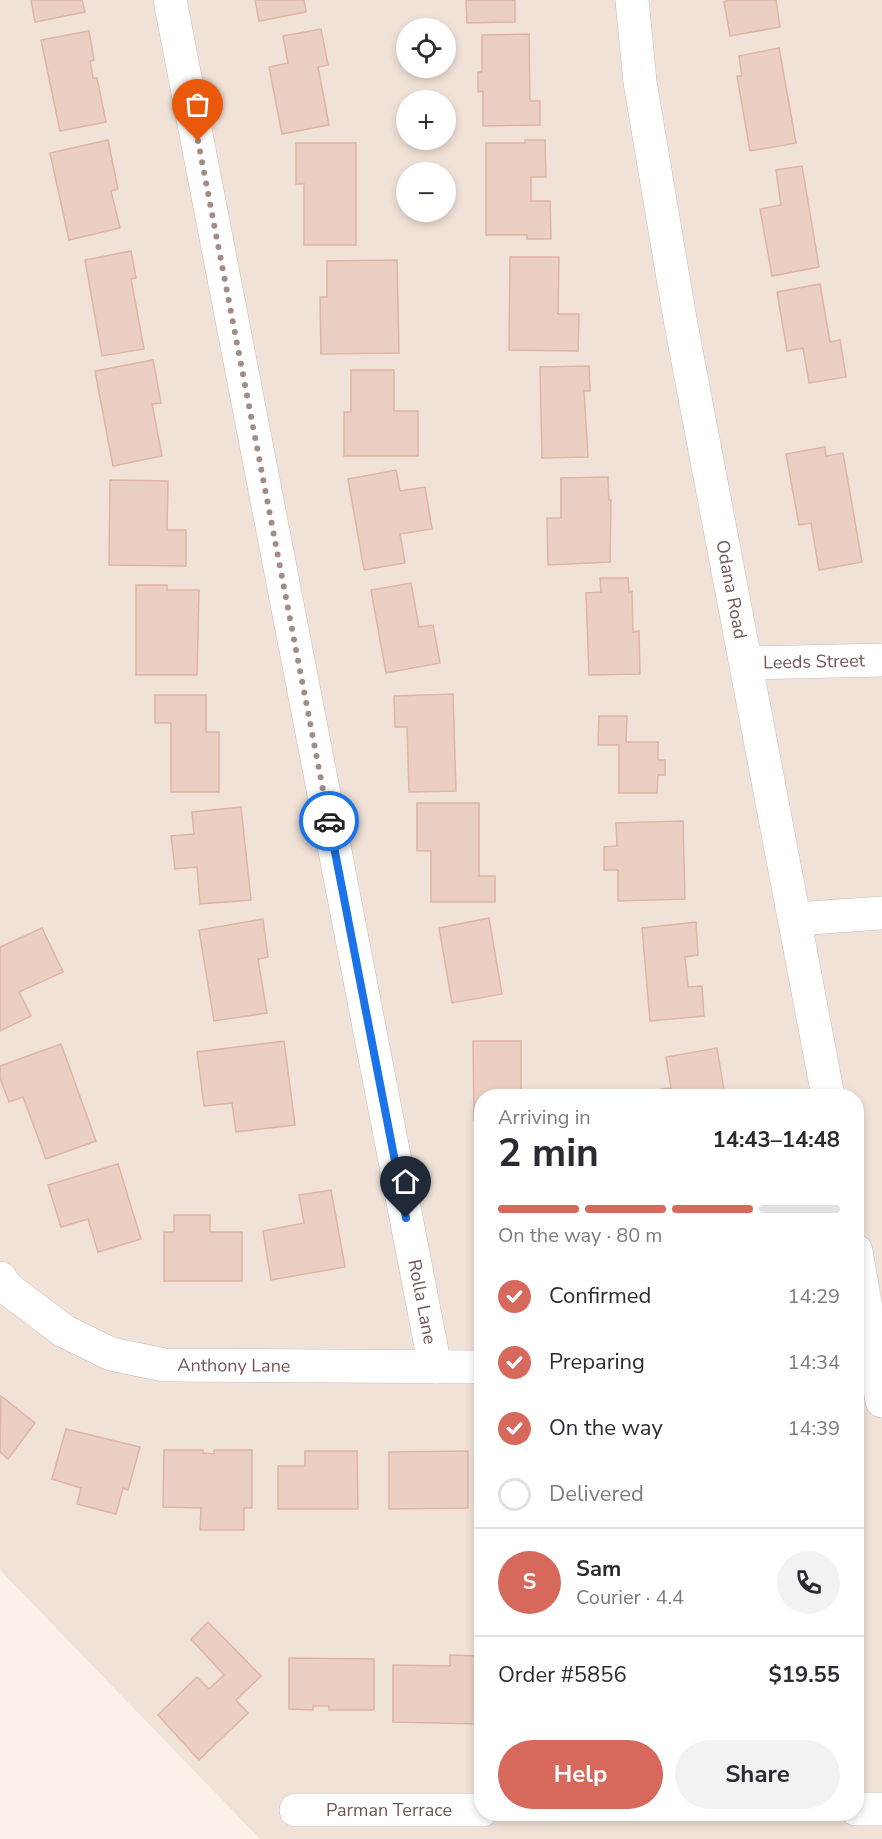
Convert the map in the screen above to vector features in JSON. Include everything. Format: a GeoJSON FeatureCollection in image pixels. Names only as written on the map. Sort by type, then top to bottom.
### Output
{"type":"FeatureCollection","features":[{"type":"Feature","properties":{"kind":"street","name":"Rolla Lane"},"geometry":{"type":"LineString","coordinates":[[170,0],[435,1367]]}},
{"type":"Feature","properties":{"kind":"street","name":"Odana Road"},"geometry":{"type":"LineString","coordinates":[[612,0],[640,82]]}},
{"type":"Feature","properties":{"kind":"street","name":"Odana Road"},"geometry":{"type":"LineString","coordinates":[[632,0],[640,82],[680,319],[827,1089]]}},
{"type":"Feature","properties":{"kind":"street","name":"Leeds Street"},"geometry":{"type":"LineString","coordinates":[[746,663],[882,660]]}},
{"type":"Feature","properties":{"kind":"street"},"geometry":{"type":"LineString","coordinates":[[795,919],[882,914]]}},
{"type":"Feature","properties":{"kind":"street","name":"Anthony Lane"},"geometry":{"type":"LineString","coordinates":[[3,1283],[64,1331],[111,1354],[164,1365],[474,1366]]}},
{"type":"Feature","properties":{"kind":"street"},"geometry":{"type":"LineString","coordinates":[[864,1312],[871,1366],[882,1401]]}},
{"type":"Feature","properties":{"kind":"street"},"geometry":{"type":"LineString","coordinates":[[864,1809],[882,1809]]}},
{"type":"Feature","properties":{"kind":"street","name":"Parman Terrace"},"geometry":{"type":"LineString","coordinates":[[296,1810],[474,1810]]}},
{"type":"Feature","properties":{"kind":"shaded area"},"geometry":{"type":"Polygon","coordinates":[[[0,0],[882,0],[882,1839],[260,1839],[0,1570],[0,0]]]}},
{"type":"Feature","properties":{"kind":"building"},"geometry":{"type":"Polygon","coordinates":[[[31,0],[82,0],[85,12],[35,22],[31,0]]]}},
{"type":"Feature","properties":{"kind":"building"},"geometry":{"type":"Polygon","coordinates":[[[255,0],[304,0],[306,12],[259,21],[255,0]]]}},
{"type":"Feature","properties":{"kind":"building"},"geometry":{"type":"Polygon","coordinates":[[[466,0],[515,0],[515,22],[467,23],[466,0]]]}},
{"type":"Feature","properties":{"kind":"building"},"geometry":{"type":"Polygon","coordinates":[[[728,0],[776,0],[780,27],[730,36],[724,2],[728,0]]]}},
{"type":"Feature","properties":{"kind":"building"},"geometry":{"type":"Polygon","coordinates":[[[321,29],[328,65],[318,67],[329,125],[282,134],[269,67],[288,63],[283,36],[321,29]]]}},
{"type":"Feature","properties":{"kind":"building"},"geometry":{"type":"Polygon","coordinates":[[[89,31],[94,60],[90,61],[93,78],[97,78],[106,122],[60,131],[41,40],[89,31]]]}},
{"type":"Feature","properties":{"kind":"building"},"geometry":{"type":"Polygon","coordinates":[[[529,34],[530,101],[540,101],[540,125],[483,126],[483,91],[478,92],[478,72],[482,72],[482,35],[529,34]]]}},
{"type":"Feature","properties":{"kind":"building"},"geometry":{"type":"Polygon","coordinates":[[[779,48],[796,143],[750,151],[737,76],[742,76],[739,56],[779,48]]]}},
{"type":"Feature","properties":{"kind":"building"},"geometry":{"type":"Polygon","coordinates":[[[108,140],[118,189],[111,191],[120,228],[69,240],[50,153],[108,140]]]}},
{"type":"Feature","properties":{"kind":"building"},"geometry":{"type":"Polygon","coordinates":[[[525,140],[545,140],[546,177],[531,177],[531,201],[550,201],[551,239],[527,239],[527,235],[486,235],[486,143],[525,143],[525,140]]]}},
{"type":"Feature","properties":{"kind":"building"},"geometry":{"type":"Polygon","coordinates":[[[296,143],[356,143],[356,245],[304,245],[304,184],[296,184],[296,143]]]}},
{"type":"Feature","properties":{"kind":"building"},"geometry":{"type":"Polygon","coordinates":[[[802,166],[819,267],[772,276],[760,209],[781,205],[776,170],[802,166]]]}},
{"type":"Feature","properties":{"kind":"building"},"geometry":{"type":"Polygon","coordinates":[[[131,251],[136,278],[131,279],[144,349],[102,356],[85,260],[131,251]]]}},
{"type":"Feature","properties":{"kind":"building"},"geometry":{"type":"Polygon","coordinates":[[[510,257],[559,257],[558,314],[579,314],[578,351],[509,350],[510,257]]]}},
{"type":"Feature","properties":{"kind":"building"},"geometry":{"type":"Polygon","coordinates":[[[397,260],[399,353],[321,354],[320,297],[327,297],[327,261],[397,260]]]}},
{"type":"Feature","properties":{"kind":"building"},"geometry":{"type":"Polygon","coordinates":[[[820,284],[830,342],[840,340],[846,377],[809,383],[803,348],[787,351],[777,292],[820,284]]]}},
{"type":"Feature","properties":{"kind":"building"},"geometry":{"type":"Polygon","coordinates":[[[153,360],[161,403],[152,404],[162,456],[113,466],[95,371],[153,360]]]}},
{"type":"Feature","properties":{"kind":"building"},"geometry":{"type":"Polygon","coordinates":[[[589,366],[590,391],[584,391],[588,457],[542,458],[540,367],[589,366]]]}},
{"type":"Feature","properties":{"kind":"building"},"geometry":{"type":"Polygon","coordinates":[[[351,370],[394,370],[394,411],[418,411],[418,456],[344,456],[344,412],[351,412],[351,370]]]}},
{"type":"Feature","properties":{"kind":"building"},"geometry":{"type":"Polygon","coordinates":[[[825,447],[826,456],[843,453],[862,562],[819,570],[811,523],[799,525],[786,454],[825,447]]]}},
{"type":"Feature","properties":{"kind":"building"},"geometry":{"type":"Polygon","coordinates":[[[396,470],[400,491],[425,487],[432,529],[400,534],[405,563],[364,570],[348,479],[396,470]]]}},
{"type":"Feature","properties":{"kind":"building"},"geometry":{"type":"Polygon","coordinates":[[[608,477],[609,500],[611,500],[610,562],[548,565],[547,518],[561,518],[561,478],[608,477]]]}},
{"type":"Feature","properties":{"kind":"building"},"geometry":{"type":"Polygon","coordinates":[[[110,480],[168,481],[167,530],[186,530],[186,566],[109,565],[110,480]]]}},
{"type":"Feature","properties":{"kind":"building"},"geometry":{"type":"Polygon","coordinates":[[[600,578],[628,578],[629,592],[632,591],[633,632],[639,631],[640,674],[589,675],[586,593],[601,592],[600,578]]]}},
{"type":"Feature","properties":{"kind":"building"},"geometry":{"type":"Polygon","coordinates":[[[411,583],[419,627],[433,625],[440,663],[386,673],[371,590],[411,583]]]}},
{"type":"Feature","properties":{"kind":"building"},"geometry":{"type":"Polygon","coordinates":[[[136,585],[167,585],[167,590],[199,590],[197,675],[136,675],[136,585]]]}},
{"type":"Feature","properties":{"kind":"building"},"geometry":{"type":"Polygon","coordinates":[[[453,694],[456,791],[409,792],[407,727],[395,727],[394,696],[453,694]]]}},
{"type":"Feature","properties":{"kind":"building"},"geometry":{"type":"Polygon","coordinates":[[[155,695],[206,695],[206,732],[219,732],[219,792],[171,792],[171,723],[155,723],[155,695]]]}},
{"type":"Feature","properties":{"kind":"building"},"geometry":{"type":"Polygon","coordinates":[[[599,716],[627,716],[626,742],[658,742],[658,760],[665,760],[665,775],[658,775],[657,793],[619,793],[619,745],[598,745],[599,716]]]}},
{"type":"Feature","properties":{"kind":"building"},"geometry":{"type":"Polygon","coordinates":[[[417,803],[479,803],[479,876],[495,876],[495,902],[431,902],[431,851],[417,851],[417,803]]]}},
{"type":"Feature","properties":{"kind":"building"},"geometry":{"type":"Polygon","coordinates":[[[241,807],[251,900],[200,904],[197,867],[175,869],[171,836],[194,834],[192,812],[241,807]]]}},
{"type":"Feature","properties":{"kind":"building"},"geometry":{"type":"Polygon","coordinates":[[[683,821],[685,899],[618,901],[618,870],[604,870],[604,847],[617,846],[616,823],[683,821]]]}},
{"type":"Feature","properties":{"kind":"building"},"geometry":{"type":"Polygon","coordinates":[[[489,918],[502,994],[452,1003],[439,928],[489,918]]]}},
{"type":"Feature","properties":{"kind":"building"},"geometry":{"type":"Polygon","coordinates":[[[263,919],[268,957],[258,959],[267,1013],[214,1021],[199,930],[263,919]]]}},
{"type":"Feature","properties":{"kind":"building"},"geometry":{"type":"Polygon","coordinates":[[[696,922],[698,955],[685,957],[688,987],[702,986],[704,1016],[650,1021],[642,928],[696,922]]]}},
{"type":"Feature","properties":{"kind":"building"},"geometry":{"type":"Polygon","coordinates":[[[42,928],[63,972],[19,992],[31,1016],[0,1031],[0,947],[42,928]]]}},
{"type":"Feature","properties":{"kind":"building"},"geometry":{"type":"Polygon","coordinates":[[[284,1041],[295,1125],[236,1132],[232,1103],[204,1106],[197,1052],[284,1041]]]}},
{"type":"Feature","properties":{"kind":"building"},"geometry":{"type":"Polygon","coordinates":[[[473,1041],[521,1041],[521,1089],[474,1089],[474,1120],[473,1041]]]}},
{"type":"Feature","properties":{"kind":"building"},"geometry":{"type":"Polygon","coordinates":[[[61,1044],[96,1141],[46,1159],[23,1097],[9,1102],[0,1078],[0,1066],[61,1044]]]}},
{"type":"Feature","properties":{"kind":"building"},"geometry":{"type":"Polygon","coordinates":[[[717,1048],[724,1089],[661,1089],[671,1088],[666,1057],[717,1048]]]}},
{"type":"Feature","properties":{"kind":"building"},"geometry":{"type":"Polygon","coordinates":[[[118,1164],[141,1239],[98,1252],[88,1219],[61,1227],[48,1185],[118,1164]]]}},
{"type":"Feature","properties":{"kind":"building"},"geometry":{"type":"Polygon","coordinates":[[[331,1190],[345,1267],[271,1280],[263,1231],[304,1223],[299,1195],[331,1190]]]}},
{"type":"Feature","properties":{"kind":"building"},"geometry":{"type":"Polygon","coordinates":[[[174,1215],[210,1215],[210,1232],[242,1232],[242,1281],[164,1281],[164,1232],[174,1232],[174,1215]]]}},
{"type":"Feature","properties":{"kind":"building"},"geometry":{"type":"Polygon","coordinates":[[[1,1396],[35,1423],[8,1459],[0,1452],[1,1396]]]}},
{"type":"Feature","properties":{"kind":"building"},"geometry":{"type":"Polygon","coordinates":[[[66,1429],[140,1447],[128,1490],[123,1488],[116,1514],[77,1504],[81,1488],[52,1479],[66,1429]]]}},
{"type":"Feature","properties":{"kind":"building"},"geometry":{"type":"Polygon","coordinates":[[[164,1450],[203,1450],[203,1453],[214,1454],[214,1450],[252,1450],[252,1508],[244,1508],[244,1530],[200,1530],[201,1508],[163,1507],[164,1450]]]}},
{"type":"Feature","properties":{"kind":"building"},"geometry":{"type":"Polygon","coordinates":[[[305,1451],[357,1451],[358,1509],[278,1509],[278,1466],[305,1466],[305,1451]]]}},
{"type":"Feature","properties":{"kind":"building"},"geometry":{"type":"Polygon","coordinates":[[[468,1451],[468,1508],[389,1509],[389,1452],[468,1451]]]}},
{"type":"Feature","properties":{"kind":"building"},"geometry":{"type":"Polygon","coordinates":[[[208,1622],[261,1676],[236,1700],[248,1713],[199,1760],[158,1715],[197,1677],[209,1689],[224,1675],[191,1639],[208,1622]]]}},
{"type":"Feature","properties":{"kind":"building"},"geometry":{"type":"Polygon","coordinates":[[[450,1655],[474,1656],[474,1724],[393,1722],[393,1665],[450,1666],[450,1655]]]}},
{"type":"Feature","properties":{"kind":"building"},"geometry":{"type":"Polygon","coordinates":[[[289,1658],[374,1659],[374,1710],[329,1710],[329,1706],[313,1706],[313,1710],[289,1709],[289,1658]]]}},
{"type":"Feature","properties":{"kind":"way so far"},"geometry":{"type":"LineString","coordinates":[[198,141],[329,821]]}},
{"type":"Feature","properties":{"kind":"route"},"geometry":{"type":"LineString","coordinates":[[329,821],[406,1218]]}}]}
